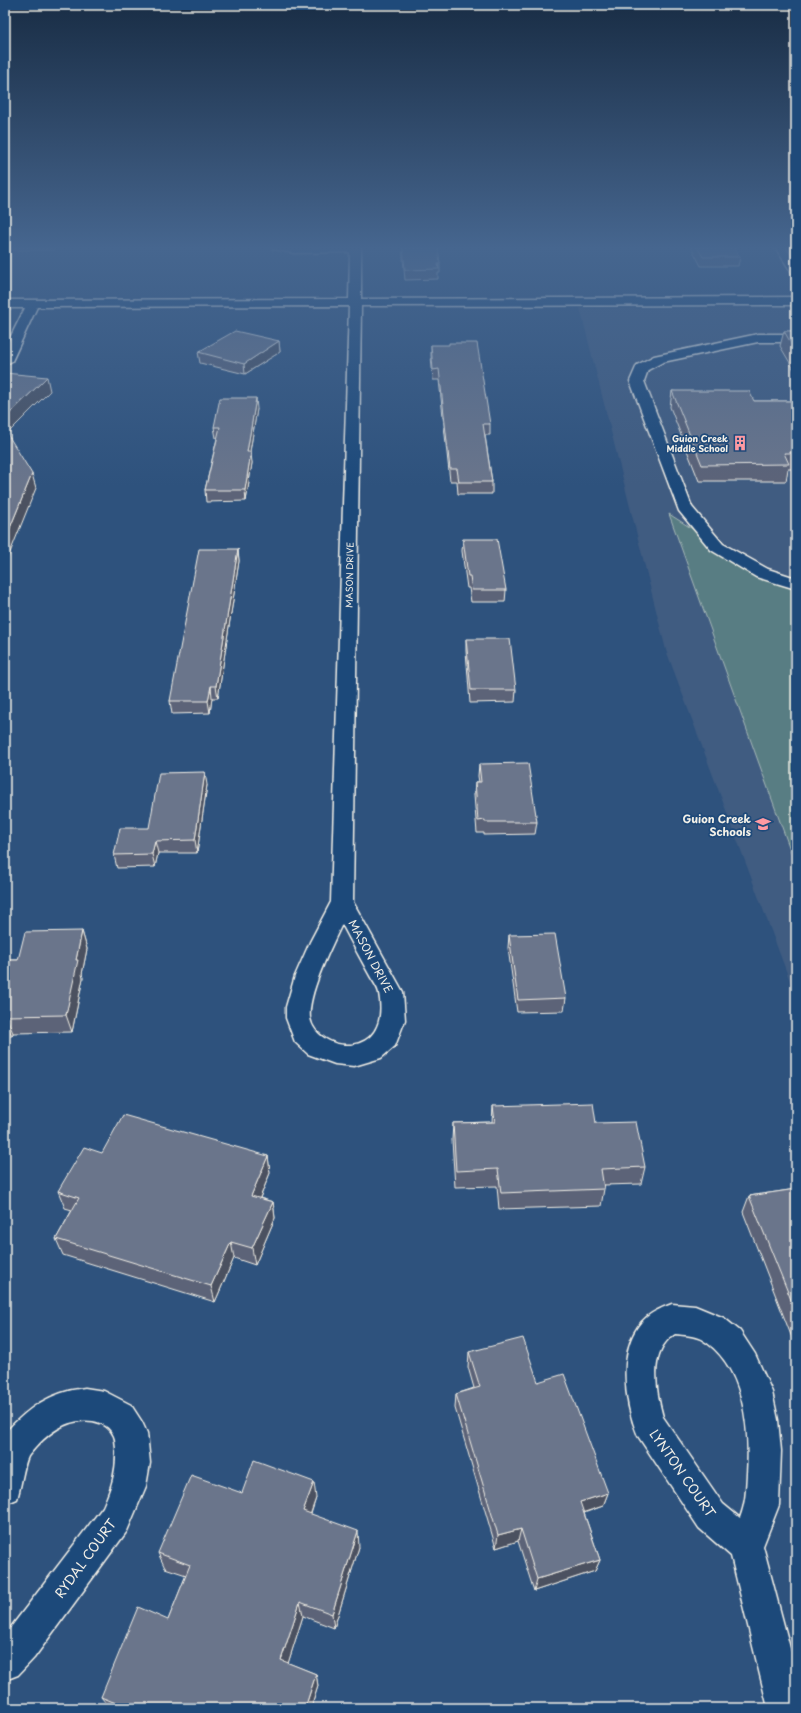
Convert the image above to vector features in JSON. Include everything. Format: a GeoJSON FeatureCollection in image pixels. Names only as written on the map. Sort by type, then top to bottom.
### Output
{"type":"FeatureCollection","features":[{"type":"Feature","properties":{"kind":"street"},"geometry":{"type":"LineString","coordinates":[[5,361],[22,327]]}},
{"type":"Feature","properties":{"kind":"street","name":"MASON DRIVE"},"geometry":{"type":"LineString","coordinates":[[342,902],[391,992],[395,1007],[393,1023],[386,1040],[371,1051],[355,1055],[338,1054],[321,1049],[308,1039],[298,1018],[299,1002],[313,961],[329,925],[342,902],[354,327]]}},
{"type":"Feature","properties":{"kind":"street"},"geometry":{"type":"LineString","coordinates":[[796,338],[758,338],[659,359],[642,368],[637,380],[684,508],[717,547],[762,573],[796,584]]}},
{"type":"Feature","properties":{"kind":"street","name":"LYNTON COURT"},"geometry":{"type":"LineString","coordinates":[[672,1320],[695,1321],[713,1329],[729,1342],[744,1365],[756,1392],[762,1420],[765,1450],[762,1504],[746,1546],[712,1516],[649,1425],[641,1390],[640,1362],[647,1340],[658,1327],[672,1320]]}},
{"type":"Feature","properties":{"kind":"street","name":"RYDAL COURT"},"geometry":{"type":"LineString","coordinates":[[5,1487],[11,1457],[16,1445],[28,1432],[47,1416],[67,1406],[85,1404],[104,1407],[120,1416],[131,1433],[133,1463],[130,1486],[115,1519],[21,1646],[5,1662]]}},
{"type":"Feature","properties":{"kind":"street"},"geometry":{"type":"LineString","coordinates":[[746,1546],[787,1708]]}},
{"type":"Feature","properties":{"kind":"shaded area","name":"Guion Creek Schools"},"geometry":{"type":"Polygon","coordinates":[[[585,327],[796,327],[796,997],[666,650],[585,327]]]}},
{"type":"Feature","properties":{"kind":"green space"},"geometry":{"type":"Polygon","coordinates":[[[669,514],[762,573],[796,584],[796,866],[669,514]]]}},
{"type":"Feature","properties":{"kind":"building"},"geometry":{"type":"Polygon","coordinates":[[[235,331],[279,341],[244,364],[198,352],[235,331]]]}},
{"type":"Feature","properties":{"kind":"building"},"geometry":{"type":"Polygon","coordinates":[[[784,331],[796,331],[796,352],[784,331]]]}},
{"type":"Feature","properties":{"kind":"building"},"geometry":{"type":"Polygon","coordinates":[[[449,343],[477,343],[490,424],[483,424],[492,482],[459,482],[457,469],[450,469],[439,369],[433,370],[431,345],[449,345],[449,343]]]}},
{"type":"Feature","properties":{"kind":"building"},"geometry":{"type":"Polygon","coordinates":[[[5,373],[47,377],[5,418],[5,373]]]}},
{"type":"Feature","properties":{"kind":"building","name":"Guion Creek Middle School"},"geometry":{"type":"Polygon","coordinates":[[[672,391],[749,391],[754,401],[796,401],[796,453],[784,453],[789,464],[702,465],[672,391]]]}},
{"type":"Feature","properties":{"kind":"building"},"geometry":{"type":"Polygon","coordinates":[[[220,398],[256,398],[247,452],[251,452],[245,490],[205,490],[220,427],[214,427],[220,398]]]}},
{"type":"Feature","properties":{"kind":"building"},"geometry":{"type":"Polygon","coordinates":[[[5,430],[32,474],[5,540],[5,430]]]}},
{"type":"Feature","properties":{"kind":"building"},"geometry":{"type":"Polygon","coordinates":[[[463,539],[497,539],[506,590],[472,590],[470,576],[468,576],[463,539]]]}},
{"type":"Feature","properties":{"kind":"building"},"geometry":{"type":"Polygon","coordinates":[[[199,549],[238,549],[216,686],[211,686],[208,701],[170,701],[199,549]]]}},
{"type":"Feature","properties":{"kind":"building"},"geometry":{"type":"Polygon","coordinates":[[[466,639],[510,639],[516,690],[471,690],[466,639]]]}},
{"type":"Feature","properties":{"kind":"building"},"geometry":{"type":"Polygon","coordinates":[[[528,763],[537,822],[478,821],[475,782],[481,782],[479,764],[528,763]]]}},
{"type":"Feature","properties":{"kind":"building"},"geometry":{"type":"Polygon","coordinates":[[[205,772],[195,840],[155,841],[152,854],[114,855],[120,828],[149,828],[159,773],[205,772]]]}},
{"type":"Feature","properties":{"kind":"building"},"geometry":{"type":"Polygon","coordinates":[[[82,931],[76,960],[78,960],[66,1015],[6,1016],[5,1019],[5,960],[18,960],[25,932],[82,931]]]}},
{"type":"Feature","properties":{"kind":"building"},"geometry":{"type":"Polygon","coordinates":[[[555,934],[566,998],[518,1000],[509,935],[555,934]]]}},
{"type":"Feature","properties":{"kind":"building"},"geometry":{"type":"Polygon","coordinates":[[[593,1103],[596,1123],[636,1122],[645,1167],[601,1169],[604,1189],[501,1193],[498,1169],[456,1171],[453,1123],[495,1122],[493,1106],[593,1103]]]}},
{"type":"Feature","properties":{"kind":"building"},"geometry":{"type":"Polygon","coordinates":[[[123,1115],[268,1156],[251,1196],[273,1202],[252,1248],[231,1242],[211,1286],[56,1239],[79,1198],[58,1191],[84,1147],[102,1153],[123,1115]]]}},
{"type":"Feature","properties":{"kind":"building"},"geometry":{"type":"Polygon","coordinates":[[[796,1189],[796,1312],[749,1196],[796,1189]]]}},
{"type":"Feature","properties":{"kind":"building"},"geometry":{"type":"Polygon","coordinates":[[[523,1338],[538,1382],[564,1374],[608,1493],[580,1502],[600,1560],[537,1579],[521,1529],[498,1535],[456,1394],[480,1387],[469,1352],[523,1338]]]}},
{"type":"Feature","properties":{"kind":"building"},"geometry":{"type":"Polygon","coordinates":[[[254,1460],[314,1482],[303,1511],[358,1531],[332,1614],[300,1602],[281,1660],[316,1674],[305,1708],[128,1708],[101,1697],[138,1607],[168,1620],[190,1565],[158,1553],[191,1475],[242,1493],[254,1460]]]}},
{"type":"Feature","properties":{"kind":"place","name":"Guion Creek Middle School"},"geometry":{"type":"Point","coordinates":[740,443]}},
{"type":"Feature","properties":{"kind":"place","name":"Guion Creek Schools"},"geometry":{"type":"Point","coordinates":[763,824]}}]}
